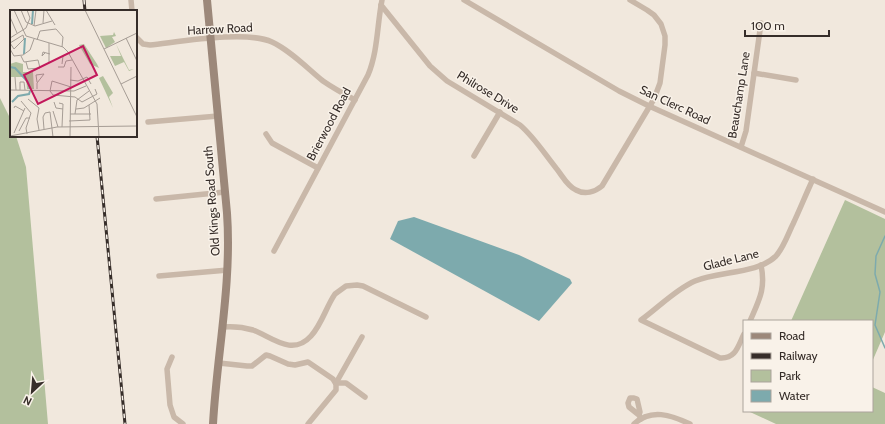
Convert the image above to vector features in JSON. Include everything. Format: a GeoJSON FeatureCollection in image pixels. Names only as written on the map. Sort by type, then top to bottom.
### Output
{"type":"FeatureCollection","features":[{"type":"Feature","properties":{"kind":"street"},"geometry":{"type":"LineString","coordinates":[[131,0],[132,10]]}},
{"type":"Feature","properties":{"kind":"street","name":"Old Kings Road South"},"geometry":{"type":"LineString","coordinates":[[207,0],[228,240],[228,270],[213,424]]}},
{"type":"Feature","properties":{"kind":"street","name":"San Clerc Road"},"geometry":{"type":"LineString","coordinates":[[464,0],[619,91],[649,106],[885,212]]}},
{"type":"Feature","properties":{"kind":"street"},"geometry":{"type":"LineString","coordinates":[[630,0],[654,15],[662,24],[665,36],[660,83],[654,99],[649,106]]}},
{"type":"Feature","properties":{"kind":"street","name":"Philrose Drive"},"geometry":{"type":"LineString","coordinates":[[382,2],[430,66],[438,74],[520,125],[530,134],[570,186],[580,192],[586,193],[598,190],[602,186],[649,106]]}},
{"type":"Feature","properties":{"kind":"street","name":"Brierwood Road"},"geometry":{"type":"LineString","coordinates":[[274,251],[355,100],[372,65],[376,50],[382,2]]}},
{"type":"Feature","properties":{"kind":"street","name":"Beauchamp Lane"},"geometry":{"type":"LineString","coordinates":[[741,147],[746,131],[762,23]]}},
{"type":"Feature","properties":{"kind":"street","name":"Harrow Road"},"geometry":{"type":"LineString","coordinates":[[138,39],[143,44],[150,45],[210,39],[244,37],[261,38],[272,42],[298,59],[334,88],[355,100]]}},
{"type":"Feature","properties":{"kind":"street"},"geometry":{"type":"LineString","coordinates":[[754,73],[796,80]]}},
{"type":"Feature","properties":{"kind":"street"},"geometry":{"type":"LineString","coordinates":[[474,156],[500,112]]}},
{"type":"Feature","properties":{"kind":"street"},"geometry":{"type":"LineString","coordinates":[[148,122],[218,116]]}},
{"type":"Feature","properties":{"kind":"street"},"geometry":{"type":"LineString","coordinates":[[266,134],[272,144],[318,168]]}},
{"type":"Feature","properties":{"kind":"street","name":"Glade Lane"},"geometry":{"type":"LineString","coordinates":[[743,336],[733,355],[727,358],[720,358],[641,320],[680,290],[693,282],[705,277],[761,265],[775,256],[782,248],[813,179]]}},
{"type":"Feature","properties":{"kind":"street"},"geometry":{"type":"LineString","coordinates":[[156,199],[225,192]]}},
{"type":"Feature","properties":{"kind":"street"},"geometry":{"type":"LineString","coordinates":[[750,320],[761,295],[763,286],[761,265]]}},
{"type":"Feature","properties":{"kind":"street"},"geometry":{"type":"LineString","coordinates":[[159,276],[228,270]]}},
{"type":"Feature","properties":{"kind":"street"},"geometry":{"type":"LineString","coordinates":[[222,327],[246,328],[281,344],[297,345],[308,339],[314,332],[335,294],[340,289],[346,286],[357,285],[363,286],[426,317]]}},
{"type":"Feature","properties":{"kind":"street"},"geometry":{"type":"LineString","coordinates":[[308,424],[336,390],[336,383],[362,337]]}},
{"type":"Feature","properties":{"kind":"street"},"geometry":{"type":"LineString","coordinates":[[219,363],[252,366],[263,357],[270,356],[288,364],[295,365],[308,362],[333,379],[336,383]]}},
{"type":"Feature","properties":{"kind":"street"},"geometry":{"type":"LineString","coordinates":[[172,357],[167,369],[170,405],[174,417],[183,424]]}},
{"type":"Feature","properties":{"kind":"street"},"geometry":{"type":"LineString","coordinates":[[336,383],[346,383],[365,397]]}},
{"type":"Feature","properties":{"kind":"street"},"geometry":{"type":"LineString","coordinates":[[634,424],[640,417],[665,414],[690,424]]}},
{"type":"Feature","properties":{"kind":"green space"},"geometry":{"type":"Polygon","coordinates":[[[0,98],[10,118],[10,137],[16,137],[26,167],[48,424],[0,424],[0,98]]]}},
{"type":"Feature","properties":{"kind":"green space"},"geometry":{"type":"Polygon","coordinates":[[[845,200],[885,219],[885,332],[873,360],[873,320],[791,320],[845,200]]]}},
{"type":"Feature","properties":{"kind":"green space"},"geometry":{"type":"Polygon","coordinates":[[[873,387],[885,393],[885,424],[776,424],[750,412],[873,412],[873,387]]]}},
{"type":"Feature","properties":{"kind":"water"},"geometry":{"type":"Polygon","coordinates":[[[414,217],[519,255],[570,279],[572,283],[539,321],[390,239],[398,221],[414,217]]]}},
{"type":"Feature","properties":{"kind":"waterway"},"geometry":{"type":"LineString","coordinates":[[885,236],[876,256],[875,274],[880,292],[875,325],[885,348]]}},
{"type":"Feature","properties":{"kind":"railway"},"geometry":{"type":"LineString","coordinates":[[84,0],[85,10]]}},
{"type":"Feature","properties":{"kind":"railway"},"geometry":{"type":"LineString","coordinates":[[97,137],[125,424]]}}]}
